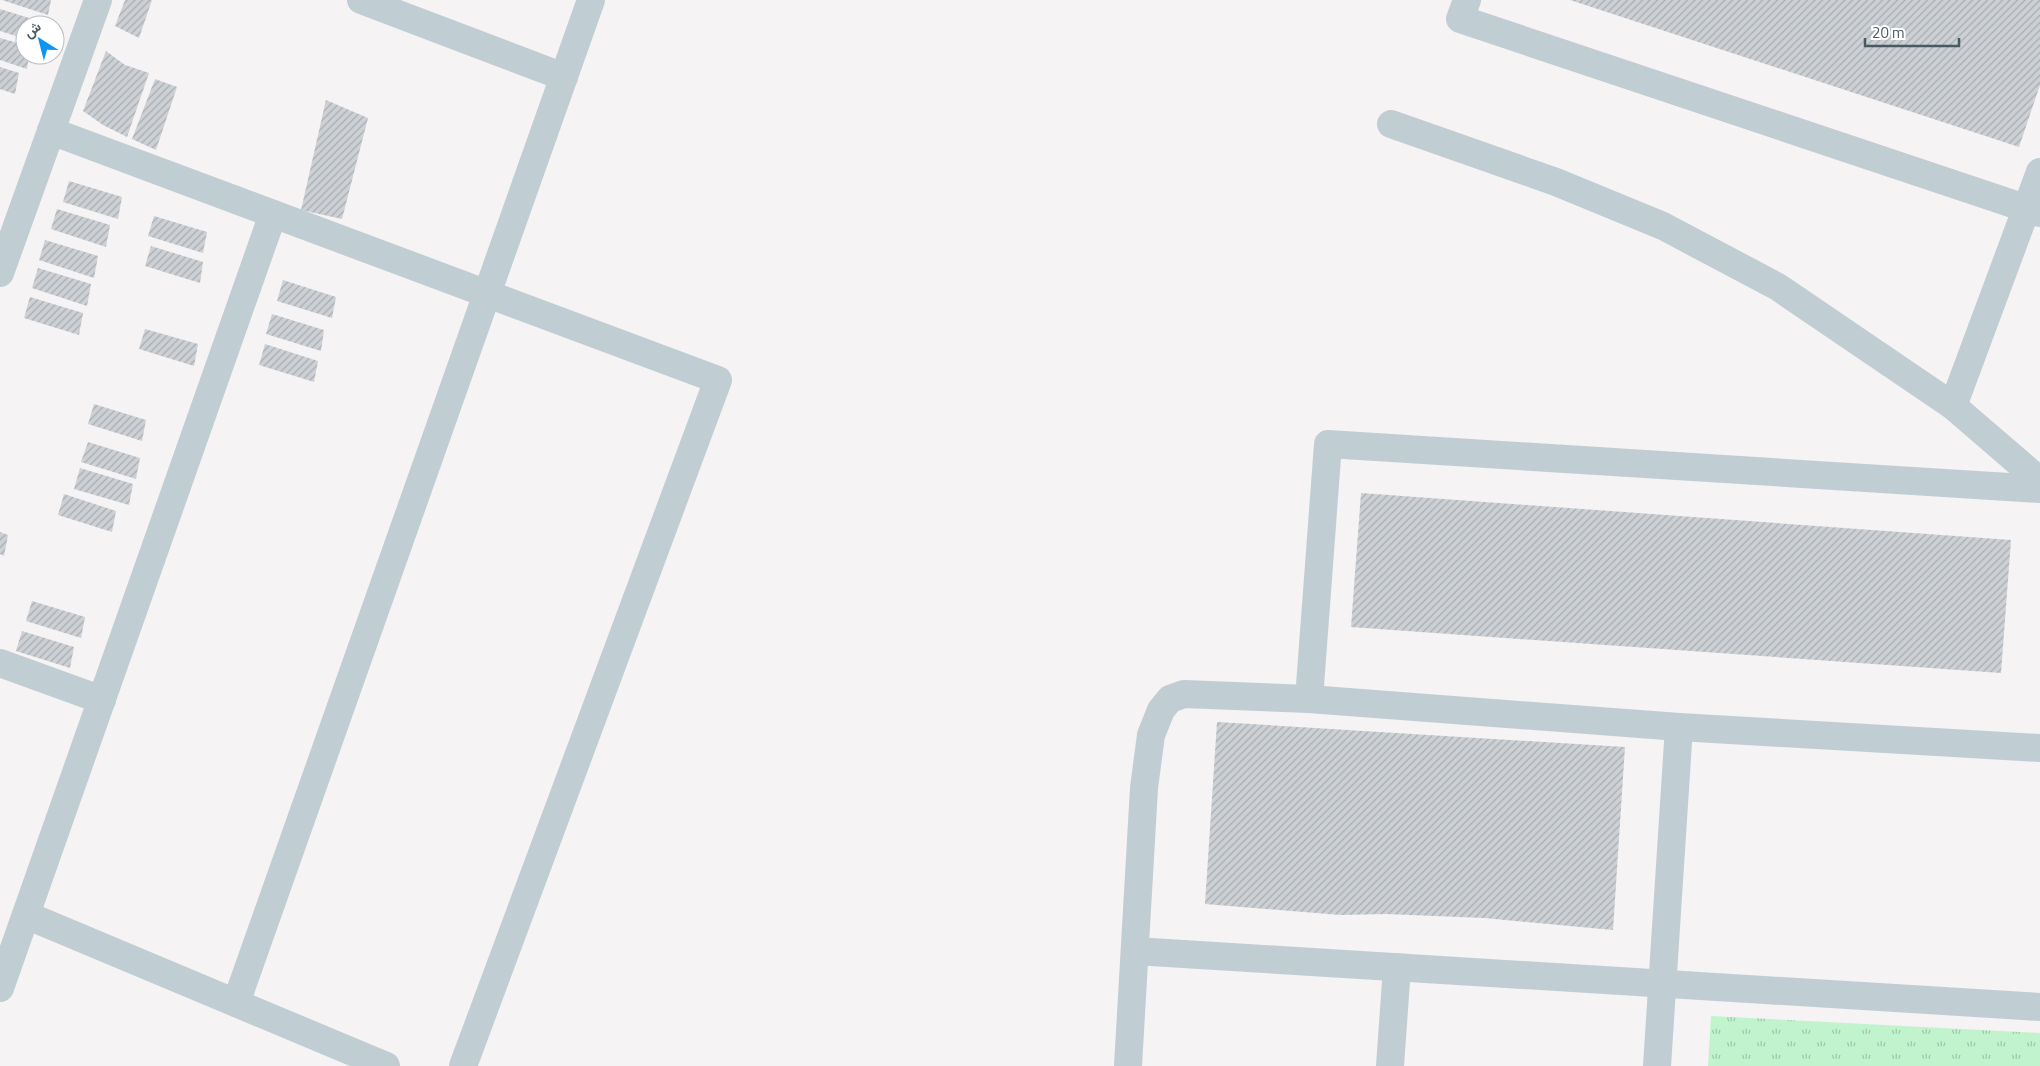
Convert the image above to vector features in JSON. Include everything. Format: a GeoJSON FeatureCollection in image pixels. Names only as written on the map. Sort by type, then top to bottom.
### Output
{"type":"FeatureCollection","features":[{"type":"Feature","properties":{"kind":"street"},"geometry":{"type":"LineString","coordinates":[[0,273],[98,0]]}},
{"type":"Feature","properties":{"kind":"street"},"geometry":{"type":"LineString","coordinates":[[361,0],[564,77]]}},
{"type":"Feature","properties":{"kind":"street"},"geometry":{"type":"LineString","coordinates":[[236,1003],[591,0]]}},
{"type":"Feature","properties":{"kind":"street"},"geometry":{"type":"LineString","coordinates":[[1467,0],[1460,19],[2033,210]]}},
{"type":"Feature","properties":{"kind":"street"},"geometry":{"type":"LineString","coordinates":[[1391,124],[1556,182],[1663,226],[1778,287],[1953,406],[2040,481]]}},
{"type":"Feature","properties":{"kind":"street"},"geometry":{"type":"LineString","coordinates":[[51,131],[718,380],[463,1066]]}},
{"type":"Feature","properties":{"kind":"street"},"geometry":{"type":"LineString","coordinates":[[1953,406],[2033,210],[2040,172]]}},
{"type":"Feature","properties":{"kind":"street"},"geometry":{"type":"LineString","coordinates":[[0,988],[273,214]]}},
{"type":"Feature","properties":{"kind":"street"},"geometry":{"type":"LineString","coordinates":[[1309,699],[1328,444],[2040,489]]}},
{"type":"Feature","properties":{"kind":"street"},"geometry":{"type":"LineString","coordinates":[[0,662],[102,700]]}},
{"type":"Feature","properties":{"kind":"street"},"geometry":{"type":"LineString","coordinates":[[1128,1066],[1144,788],[1151,735],[1161,710],[1170,699],[1184,694],[1309,699],[1679,727],[2040,748]]}},
{"type":"Feature","properties":{"kind":"street"},"geometry":{"type":"LineString","coordinates":[[1657,1066],[1679,727]]}},
{"type":"Feature","properties":{"kind":"street"},"geometry":{"type":"LineString","coordinates":[[26,915],[386,1066]]}},
{"type":"Feature","properties":{"kind":"street"},"geometry":{"type":"LineString","coordinates":[[1135,951],[2040,1007]]}},
{"type":"Feature","properties":{"kind":"street"},"geometry":{"type":"LineString","coordinates":[[1390,1066],[1397,967]]}},
{"type":"Feature","properties":{"kind":"green space"},"geometry":{"type":"Polygon","coordinates":[[[1711,1016],[2040,1033],[2040,1066],[1708,1066],[1711,1016]]]}},
{"type":"Feature","properties":{"kind":"building"},"geometry":{"type":"Polygon","coordinates":[[[2,0],[51,0],[48,15],[2,0]]]}},
{"type":"Feature","properties":{"kind":"building"},"geometry":{"type":"Polygon","coordinates":[[[125,0],[152,0],[139,38],[115,26],[125,0]]]}},
{"type":"Feature","properties":{"kind":"building"},"geometry":{"type":"Polygon","coordinates":[[[1570,0],[2040,0],[2040,85],[2019,147],[1570,0]]]}},
{"type":"Feature","properties":{"kind":"building"},"geometry":{"type":"Polygon","coordinates":[[[0,9],[20,15],[15,15],[15,36],[0,31],[0,9]]]}},
{"type":"Feature","properties":{"kind":"building"},"geometry":{"type":"Polygon","coordinates":[[[0,38],[15,42],[15,65],[0,60],[0,38]]]}},
{"type":"Feature","properties":{"kind":"building"},"geometry":{"type":"Polygon","coordinates":[[[106,51],[125,65],[149,73],[127,137],[103,125],[83,111],[106,51]]]}},
{"type":"Feature","properties":{"kind":"building"},"geometry":{"type":"Polygon","coordinates":[[[15,65],[28,65],[27,69],[15,65]]]}},
{"type":"Feature","properties":{"kind":"building"},"geometry":{"type":"Polygon","coordinates":[[[0,67],[19,73],[15,94],[0,89],[0,67]]]}},
{"type":"Feature","properties":{"kind":"building"},"geometry":{"type":"Polygon","coordinates":[[[155,79],[177,87],[156,150],[132,139],[155,79]]]}},
{"type":"Feature","properties":{"kind":"building"},"geometry":{"type":"Polygon","coordinates":[[[326,100],[368,118],[342,219],[301,210],[326,100]]]}},
{"type":"Feature","properties":{"kind":"building"},"geometry":{"type":"Polygon","coordinates":[[[69,181],[122,197],[118,219],[63,202],[69,181]]]}},
{"type":"Feature","properties":{"kind":"building"},"geometry":{"type":"Polygon","coordinates":[[[57,209],[110,225],[106,247],[51,229],[57,209]]]}},
{"type":"Feature","properties":{"kind":"building"},"geometry":{"type":"Polygon","coordinates":[[[154,216],[207,232],[203,253],[148,236],[154,216]]]}},
{"type":"Feature","properties":{"kind":"building"},"geometry":{"type":"Polygon","coordinates":[[[45,240],[98,256],[94,278],[39,260],[45,240]]]}},
{"type":"Feature","properties":{"kind":"building"},"geometry":{"type":"Polygon","coordinates":[[[151,246],[203,262],[200,283],[145,266],[151,246]]]}},
{"type":"Feature","properties":{"kind":"building"},"geometry":{"type":"Polygon","coordinates":[[[38,268],[91,284],[87,306],[32,288],[38,268]]]}},
{"type":"Feature","properties":{"kind":"building"},"geometry":{"type":"Polygon","coordinates":[[[283,280],[336,297],[332,318],[277,301],[283,280]]]}},
{"type":"Feature","properties":{"kind":"building"},"geometry":{"type":"Polygon","coordinates":[[[30,297],[83,313],[79,335],[24,318],[30,297]]]}},
{"type":"Feature","properties":{"kind":"building"},"geometry":{"type":"Polygon","coordinates":[[[272,314],[324,330],[321,351],[266,334],[272,314]]]}},
{"type":"Feature","properties":{"kind":"building"},"geometry":{"type":"Polygon","coordinates":[[[145,329],[198,344],[194,366],[139,349],[145,329]]]}},
{"type":"Feature","properties":{"kind":"building"},"geometry":{"type":"Polygon","coordinates":[[[265,344],[318,361],[314,382],[259,365],[265,344]]]}},
{"type":"Feature","properties":{"kind":"building"},"geometry":{"type":"Polygon","coordinates":[[[94,404],[146,420],[142,441],[88,424],[94,404]]]}},
{"type":"Feature","properties":{"kind":"building"},"geometry":{"type":"Polygon","coordinates":[[[88,442],[140,458],[136,479],[81,462],[88,442]]]}},
{"type":"Feature","properties":{"kind":"building"},"geometry":{"type":"Polygon","coordinates":[[[80,468],[133,484],[129,505],[74,489],[80,468]]]}},
{"type":"Feature","properties":{"kind":"building"},"geometry":{"type":"Polygon","coordinates":[[[1361,493],[2011,540],[2001,673],[1351,627],[1361,493]]]}},
{"type":"Feature","properties":{"kind":"building"},"geometry":{"type":"Polygon","coordinates":[[[64,494],[116,511],[112,532],[58,515],[64,494]]]}},
{"type":"Feature","properties":{"kind":"building"},"geometry":{"type":"Polygon","coordinates":[[[0,532],[8,535],[4,556],[0,554],[0,532]]]}},
{"type":"Feature","properties":{"kind":"building"},"geometry":{"type":"Polygon","coordinates":[[[32,601],[85,617],[81,638],[26,621],[32,601]]]}},
{"type":"Feature","properties":{"kind":"building"},"geometry":{"type":"Polygon","coordinates":[[[22,631],[74,647],[70,668],[16,651],[22,631]]]}},
{"type":"Feature","properties":{"kind":"building"},"geometry":{"type":"Polygon","coordinates":[[[1217,722],[1625,747],[1613,930],[1484,918],[1386,914],[1341,915],[1205,904],[1217,722]]]}}]}
